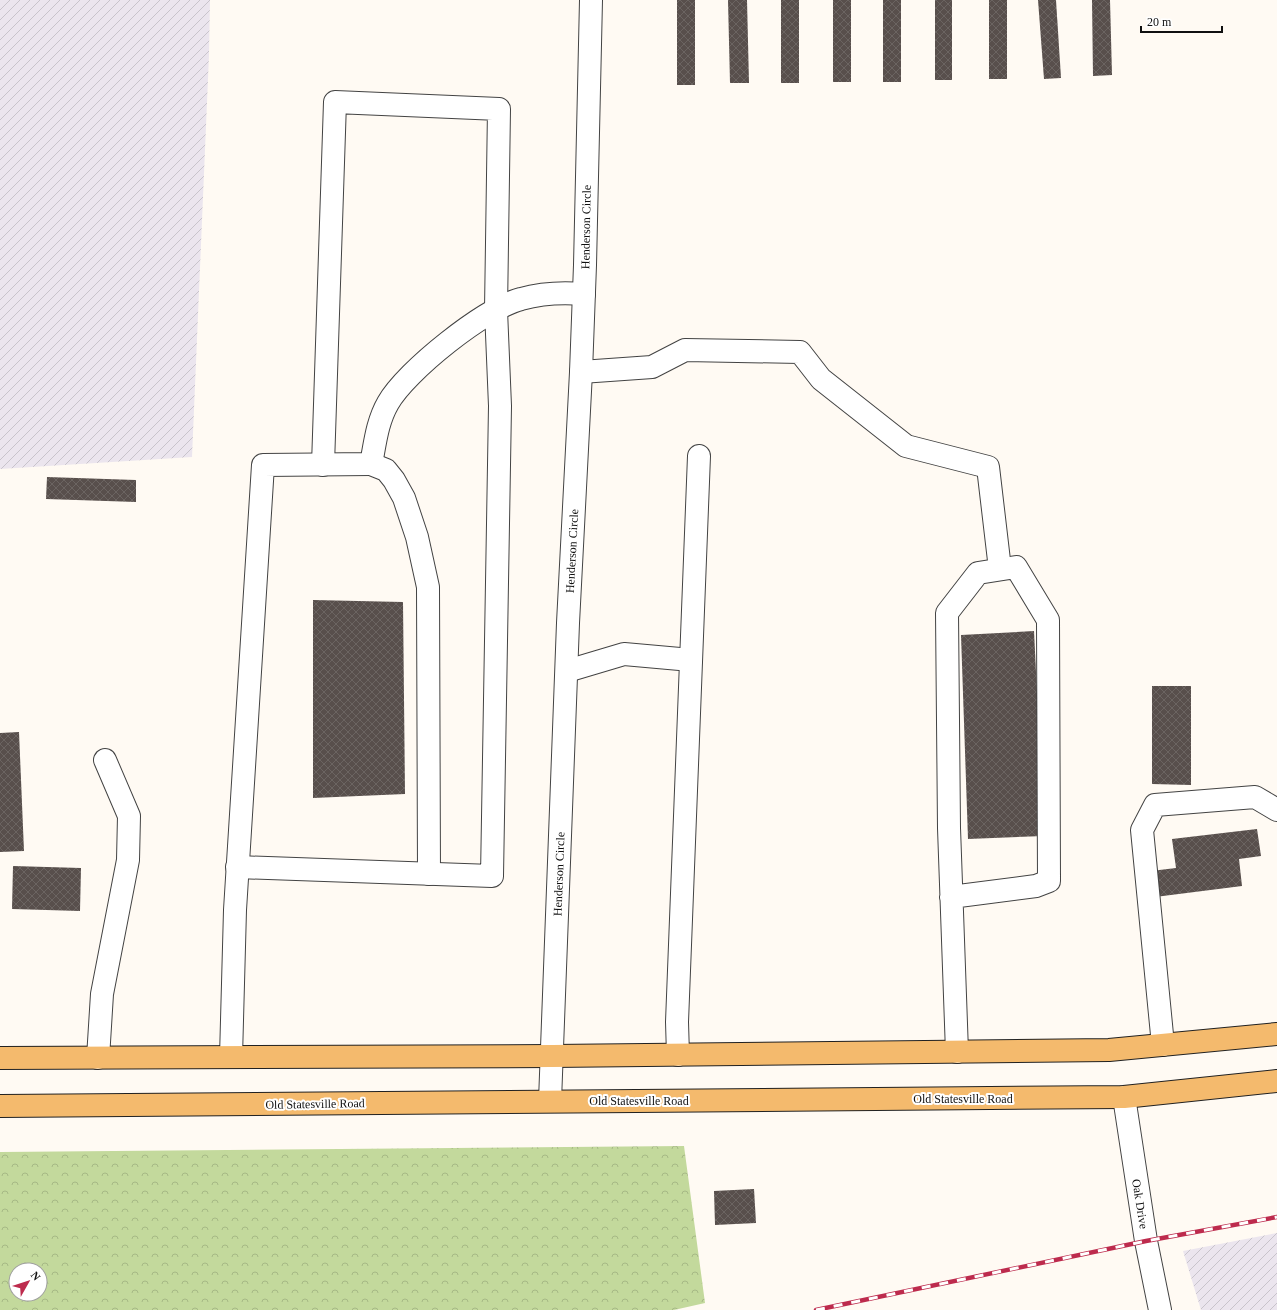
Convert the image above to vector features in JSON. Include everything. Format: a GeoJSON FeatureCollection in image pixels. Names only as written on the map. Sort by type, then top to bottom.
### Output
{"type":"FeatureCollection","features":[{"type":"Feature","properties":{"kind":"main road"},"geometry":{"type":"LineString","coordinates":[[0,1058],[552,1056],[1109,1050],[1277,1034]]}},
{"type":"Feature","properties":{"kind":"main road","name":"Old Statesville Road"},"geometry":{"type":"LineString","coordinates":[[0,1106],[1124,1098],[1277,1081]]}},
{"type":"Feature","properties":{"kind":"street","name":"Henderson Circle"},"geometry":{"type":"LineString","coordinates":[[550,1101],[567,672],[582,372],[591,0]]}},
{"type":"Feature","properties":{"kind":"street"},"geometry":{"type":"LineString","coordinates":[[238,867],[492,876],[500,406],[496,310],[499,109],[335,102],[323,465]]}},
{"type":"Feature","properties":{"kind":"street"},"geometry":{"type":"LineString","coordinates":[[370,464],[380,420],[388,402],[404,383],[458,334],[496,310],[520,299],[559,292],[584,294]]}},
{"type":"Feature","properties":{"kind":"street"},"geometry":{"type":"LineString","coordinates":[[582,372],[652,367],[685,350],[800,352],[821,379],[906,446],[988,468],[1000,570]]}},
{"type":"Feature","properties":{"kind":"street"},"geometry":{"type":"LineString","coordinates":[[678,1055],[677,1022],[699,456]]}},
{"type":"Feature","properties":{"kind":"street"},"geometry":{"type":"LineString","coordinates":[[232,1057],[235,910],[263,466],[370,464],[386,470],[394,480],[404,498],[417,536],[428,587],[429,874]]}},
{"type":"Feature","properties":{"kind":"street"},"geometry":{"type":"LineString","coordinates":[[951,897],[1036,886],[1049,881],[1048,620],[1016,567],[978,573],[947,613],[949,828],[951,897],[957,1052]]}},
{"type":"Feature","properties":{"kind":"street"},"geometry":{"type":"LineString","coordinates":[[567,672],[624,654],[691,660]]}},
{"type":"Feature","properties":{"kind":"street"},"geometry":{"type":"LineString","coordinates":[[98,1058],[102,994],[128,860],[129,816],[106,760]]}},
{"type":"Feature","properties":{"kind":"street"},"geometry":{"type":"LineString","coordinates":[[1163,1045],[1142,830],[1155,805],[1255,797],[1277,810]]}},
{"type":"Feature","properties":{"kind":"street","name":"Oak Drive"},"geometry":{"type":"LineString","coordinates":[[1124,1098],[1146,1241],[1160,1310]]}},
{"type":"Feature","properties":{"kind":"shaded area"},"geometry":{"type":"Polygon","coordinates":[[[0,0],[210,0],[192,457],[0,469],[0,0]]]}},
{"type":"Feature","properties":{"kind":"shaded area"},"geometry":{"type":"Polygon","coordinates":[[[1277,1233],[1277,1310],[1201,1310],[1183,1251],[1277,1233]]]}},
{"type":"Feature","properties":{"kind":"green space"},"geometry":{"type":"Polygon","coordinates":[[[684,1146],[705,1303],[674,1310],[0,1310],[0,1152],[684,1146]]]}},
{"type":"Feature","properties":{"kind":"building"},"geometry":{"type":"Polygon","coordinates":[[[677,0],[695,0],[695,85],[677,85],[677,0]]]}},
{"type":"Feature","properties":{"kind":"building"},"geometry":{"type":"Polygon","coordinates":[[[728,0],[747,0],[749,83],[730,83],[728,0]]]}},
{"type":"Feature","properties":{"kind":"building"},"geometry":{"type":"Polygon","coordinates":[[[781,0],[799,0],[799,83],[781,83],[781,0]]]}},
{"type":"Feature","properties":{"kind":"building"},"geometry":{"type":"Polygon","coordinates":[[[833,0],[851,0],[851,82],[833,82],[833,0]]]}},
{"type":"Feature","properties":{"kind":"building"},"geometry":{"type":"Polygon","coordinates":[[[883,0],[901,0],[901,82],[883,82],[883,0]]]}},
{"type":"Feature","properties":{"kind":"building"},"geometry":{"type":"Polygon","coordinates":[[[935,0],[952,0],[952,80],[935,80],[935,0]]]}},
{"type":"Feature","properties":{"kind":"building"},"geometry":{"type":"Polygon","coordinates":[[[989,0],[1007,0],[1007,79],[989,79],[989,0]]]}},
{"type":"Feature","properties":{"kind":"building"},"geometry":{"type":"Polygon","coordinates":[[[1038,0],[1056,0],[1061,78],[1044,79],[1038,0]]]}},
{"type":"Feature","properties":{"kind":"building"},"geometry":{"type":"Polygon","coordinates":[[[1092,0],[1110,0],[1112,75],[1093,76],[1092,0]]]}},
{"type":"Feature","properties":{"kind":"building"},"geometry":{"type":"Polygon","coordinates":[[[47,477],[136,480],[136,502],[46,499],[47,477]]]}},
{"type":"Feature","properties":{"kind":"building"},"geometry":{"type":"Polygon","coordinates":[[[313,600],[403,602],[405,794],[313,798],[313,600]]]}},
{"type":"Feature","properties":{"kind":"building"},"geometry":{"type":"Polygon","coordinates":[[[1034,631],[1044,836],[968,839],[961,635],[1034,631]]]}},
{"type":"Feature","properties":{"kind":"building"},"geometry":{"type":"Polygon","coordinates":[[[1152,686],[1191,686],[1191,785],[1152,784],[1152,686]]]}},
{"type":"Feature","properties":{"kind":"building"},"geometry":{"type":"Polygon","coordinates":[[[19,732],[24,851],[0,852],[0,733],[19,732]]]}},
{"type":"Feature","properties":{"kind":"building"},"geometry":{"type":"Polygon","coordinates":[[[1257,829],[1261,856],[1239,859],[1242,886],[1155,897],[1151,871],[1176,868],[1172,839],[1257,829]]]}},
{"type":"Feature","properties":{"kind":"building"},"geometry":{"type":"Polygon","coordinates":[[[13,866],[81,868],[80,911],[12,909],[13,866]]]}},
{"type":"Feature","properties":{"kind":"building"},"geometry":{"type":"Polygon","coordinates":[[[754,1189],[756,1223],[715,1225],[714,1191],[754,1189]]]}},
{"type":"Feature","properties":{"kind":"railway"},"geometry":{"type":"LineString","coordinates":[[816,1310],[1146,1241],[1277,1217]]}}]}
